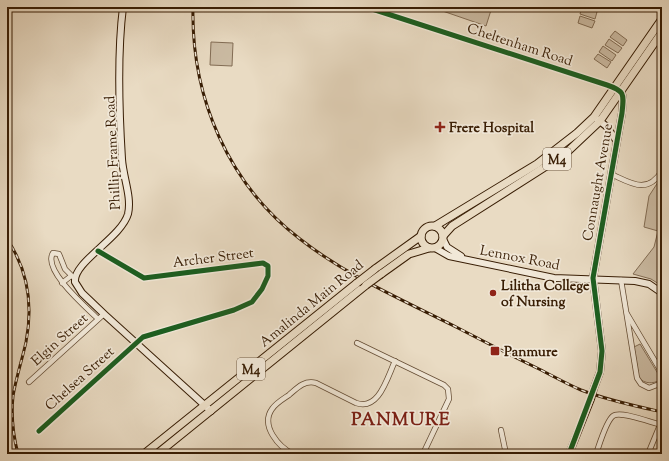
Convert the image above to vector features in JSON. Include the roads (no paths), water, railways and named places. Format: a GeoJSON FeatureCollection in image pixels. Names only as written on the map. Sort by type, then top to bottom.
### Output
{"type":"FeatureCollection","features":[{"type":"Feature","properties":{"kind":"main road","name":"M4"},"geometry":{"type":"LineString","coordinates":[[617,89],[662,19]]}},
{"type":"Feature","properties":{"kind":"main road","name":"M4"},"geometry":{"type":"LineString","coordinates":[[617,89],[662,32]]}},
{"type":"Feature","properties":{"kind":"main road","name":"Amalinda Main Road"},"geometry":{"type":"LineString","coordinates":[[157,454],[366,285],[409,254],[432,248],[440,244],[443,237],[452,226],[564,154],[597,119],[617,89]]}},
{"type":"Feature","properties":{"kind":"main road","name":"Amalinda Main Road"},"geometry":{"type":"LineString","coordinates":[[144,454],[374,269],[421,236],[427,227],[435,226],[556,150],[597,119]]}},
{"type":"Feature","properties":{"kind":"main road"},"geometry":{"type":"LineString","coordinates":[[435,226],[440,230],[443,237]]}},
{"type":"Feature","properties":{"kind":"main road"},"geometry":{"type":"LineString","coordinates":[[421,236],[422,242],[432,248]]}},
{"type":"Feature","properties":{"kind":"street","name":"Phillip Frame Road"},"geometry":{"type":"LineString","coordinates":[[73,277],[77,271],[122,225],[128,214],[122,159],[120,44],[123,7]]}},
{"type":"Feature","properties":{"kind":"street","name":"Cheltenham Road"},"geometry":{"type":"LineString","coordinates":[[366,7],[617,89]]}},
{"type":"Feature","properties":{"kind":"street","name":"Connaught Avenue"},"geometry":{"type":"LineString","coordinates":[[569,454],[600,372],[602,350],[593,278],[623,103],[617,89]]}},
{"type":"Feature","properties":{"kind":"street","name":"Connaught Avenue"},"geometry":{"type":"LineString","coordinates":[[597,119],[616,140]]}},
{"type":"Feature","properties":{"kind":"street"},"geometry":{"type":"LineString","coordinates":[[611,174],[632,184],[642,186],[655,180],[662,171]]}},
{"type":"Feature","properties":{"kind":"street","name":"Lennox Road"},"geometry":{"type":"LineString","coordinates":[[443,237],[447,247],[466,258]]}},
{"type":"Feature","properties":{"kind":"street","name":"Lennox Road"},"geometry":{"type":"LineString","coordinates":[[432,248],[444,254],[554,278],[620,280],[649,284],[662,292]]}},
{"type":"Feature","properties":{"kind":"street","name":"Archer Street"},"geometry":{"type":"LineString","coordinates":[[98,251],[144,278],[263,263],[268,266],[268,276],[262,289],[252,302],[234,310],[150,334],[136,343]]}},
{"type":"Feature","properties":{"kind":"street"},"geometry":{"type":"LineString","coordinates":[[98,318],[62,283],[52,262],[53,253],[59,254],[62,264],[73,277],[79,290],[211,411]]}},
{"type":"Feature","properties":{"kind":"street"},"geometry":{"type":"LineString","coordinates":[[62,283],[73,277]]}},
{"type":"Feature","properties":{"kind":"street"},"geometry":{"type":"LineString","coordinates":[[620,280],[638,381],[649,388],[662,384]]}},
{"type":"Feature","properties":{"kind":"street"},"geometry":{"type":"LineString","coordinates":[[625,311],[662,373]]}},
{"type":"Feature","properties":{"kind":"street","name":"Elgin Street"},"geometry":{"type":"LineString","coordinates":[[29,382],[104,314]]}},
{"type":"Feature","properties":{"kind":"street","name":"Chelsea Street"},"geometry":{"type":"LineString","coordinates":[[39,431],[136,343]]}},
{"type":"Feature","properties":{"kind":"street"},"geometry":{"type":"LineString","coordinates":[[357,343],[444,385],[449,392],[449,399],[423,454]]}},
{"type":"Feature","properties":{"kind":"street"},"geometry":{"type":"LineString","coordinates":[[293,454],[280,446],[270,429],[268,417],[275,406],[302,384],[308,382],[316,383],[356,403],[363,405],[370,404],[377,398],[395,361]]}},
{"type":"Feature","properties":{"kind":"street"},"geometry":{"type":"LineString","coordinates":[[596,454],[610,419],[615,415],[622,414],[661,425],[648,454]]}},
{"type":"Feature","properties":{"kind":"street"},"geometry":{"type":"LineString","coordinates":[[501,430],[506,454]]}},
{"type":"Feature","properties":{"kind":"railway"},"geometry":{"type":"LineString","coordinates":[[193,7],[194,41],[199,73],[207,105],[219,136],[234,165],[253,192],[275,217],[300,239],[337,265],[377,287],[570,385],[601,397],[662,412]]}},
{"type":"Feature","properties":{"kind":"railway"},"geometry":{"type":"LineString","coordinates":[[7,239],[20,263],[29,302],[26,342],[12,403],[13,425],[18,454]]}},
{"type":"Feature","properties":{"kind":"place","name":"Frere Hospital"},"geometry":{"type":"Point","coordinates":[440,127]}},
{"type":"Feature","properties":{"kind":"place","name":"Lilitha College of Nursing"},"geometry":{"type":"Point","coordinates":[493,293]}},
{"type":"Feature","properties":{"kind":"place","name":"Panmure"},"geometry":{"type":"Point","coordinates":[495,351]}},
{"type":"Feature","properties":{"kind":"district","name":"PANMURE"},"geometry":{"type":"Point","coordinates":[401,419]}}]}
